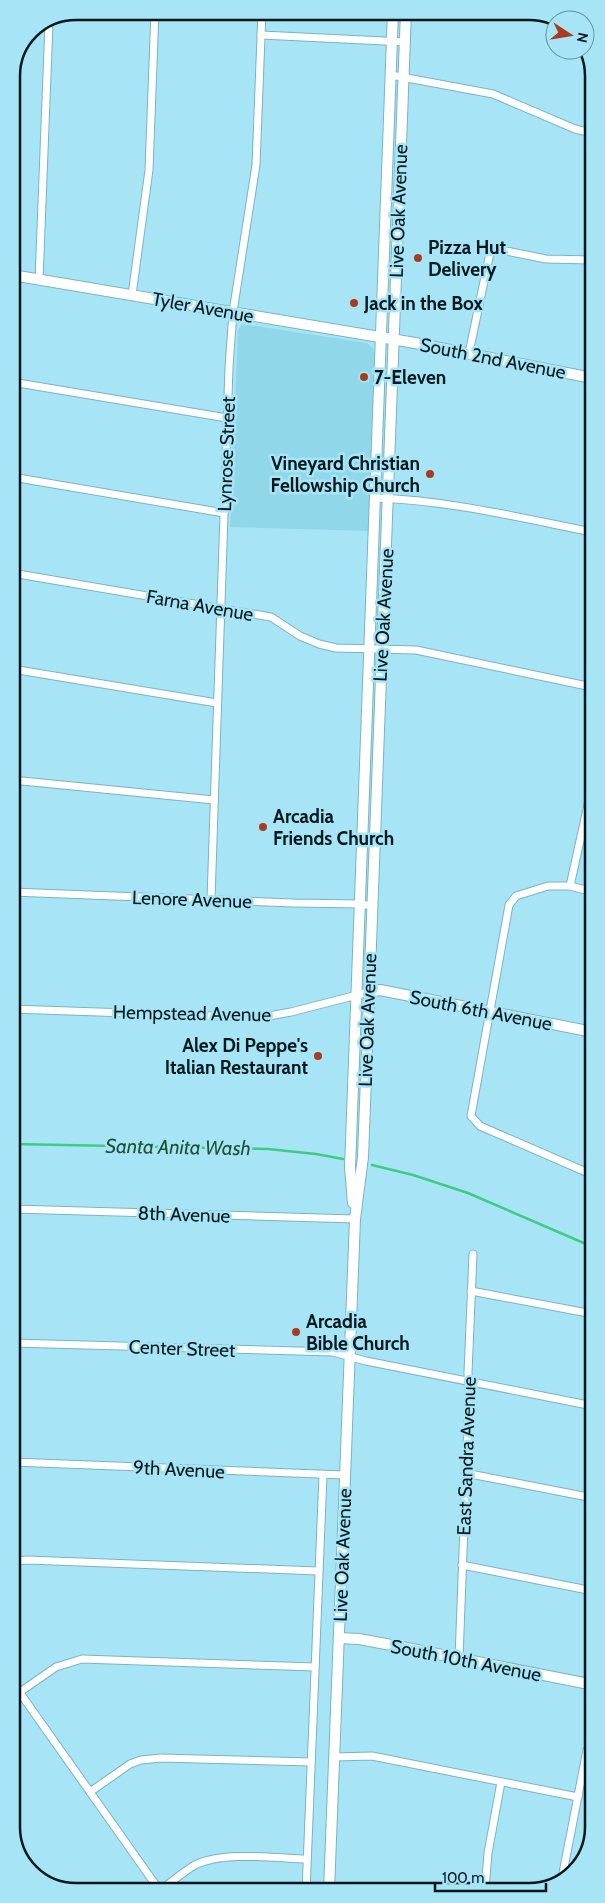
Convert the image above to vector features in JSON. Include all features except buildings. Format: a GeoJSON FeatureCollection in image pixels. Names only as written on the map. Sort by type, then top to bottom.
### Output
{"type":"FeatureCollection","features":[{"type":"Feature","properties":{"kind":"main road","name":"Live Oak Avenue"},"geometry":{"type":"LineString","coordinates":[[355,1219],[350,1167],[393,20]]}},
{"type":"Feature","properties":{"kind":"main road","name":"Live Oak Avenue"},"geometry":{"type":"LineString","coordinates":[[329,1883],[355,1219],[363,1157],[406,20]]}},
{"type":"Feature","properties":{"kind":"main road","name":"Tyler Avenue"},"geometry":{"type":"LineString","coordinates":[[20,276],[394,339]]}},
{"type":"Feature","properties":{"kind":"main road","name":"South 2nd Avenue"},"geometry":{"type":"LineString","coordinates":[[394,339],[585,377]]}},
{"type":"Feature","properties":{"kind":"main road","name":"South 6th Avenue"},"geometry":{"type":"LineString","coordinates":[[369,992],[380,990],[585,1030]]}},
{"type":"Feature","properties":{"kind":"main road","name":"South 10th Avenue"},"geometry":{"type":"LineString","coordinates":[[339,1638],[359,1639],[585,1683]]}},
{"type":"Feature","properties":{"kind":"street"},"geometry":{"type":"LineString","coordinates":[[132,295],[149,170],[156,20]]}},
{"type":"Feature","properties":{"kind":"street","name":"Lynrose Street"},"geometry":{"type":"LineString","coordinates":[[211,899],[224,512],[233,312],[256,165],[262,20]]}},
{"type":"Feature","properties":{"kind":"street"},"geometry":{"type":"LineString","coordinates":[[39,280],[49,28]]}},
{"type":"Feature","properties":{"kind":"street"},"geometry":{"type":"LineString","coordinates":[[261,35],[405,42]]}},
{"type":"Feature","properties":{"kind":"street"},"geometry":{"type":"LineString","coordinates":[[391,75],[493,94],[575,129],[585,131]]}},
{"type":"Feature","properties":{"kind":"street"},"geometry":{"type":"LineString","coordinates":[[469,353],[491,248],[546,259],[585,260]]}},
{"type":"Feature","properties":{"kind":"street"},"geometry":{"type":"LineString","coordinates":[[20,383],[228,418]]}},
{"type":"Feature","properties":{"kind":"street"},"geometry":{"type":"LineString","coordinates":[[20,478],[224,512]]}},
{"type":"Feature","properties":{"kind":"street"},"geometry":{"type":"LineString","coordinates":[[376,498],[484,510],[585,531]]}},
{"type":"Feature","properties":{"kind":"street","name":"Farna Avenue"},"geometry":{"type":"LineString","coordinates":[[20,574],[271,617],[300,636],[319,644],[336,648],[416,650],[585,686]]}},
{"type":"Feature","properties":{"kind":"street"},"geometry":{"type":"LineString","coordinates":[[20,670],[217,703]]}},
{"type":"Feature","properties":{"kind":"street"},"geometry":{"type":"LineString","coordinates":[[20,781],[214,800]]}},
{"type":"Feature","properties":{"kind":"street"},"geometry":{"type":"LineString","coordinates":[[570,886],[585,818]]}},
{"type":"Feature","properties":{"kind":"street"},"geometry":{"type":"LineString","coordinates":[[585,890],[570,886],[548,886],[516,896],[509,905],[471,1116],[480,1126],[585,1172]]}},
{"type":"Feature","properties":{"kind":"street","name":"Lenore Avenue"},"geometry":{"type":"LineString","coordinates":[[20,892],[360,904],[372,906]]}},
{"type":"Feature","properties":{"kind":"street","name":"Hempstead Avenue"},"geometry":{"type":"LineString","coordinates":[[20,1009],[242,1017],[269,1016],[369,992]]}},
{"type":"Feature","properties":{"kind":"street","name":"8th Avenue"},"geometry":{"type":"LineString","coordinates":[[20,1209],[355,1219]]}},
{"type":"Feature","properties":{"kind":"street","name":"East Sandra Avenue"},"geometry":{"type":"LineString","coordinates":[[459,1658],[473,1254]]}},
{"type":"Feature","properties":{"kind":"street"},"geometry":{"type":"LineString","coordinates":[[471,1291],[585,1312]]}},
{"type":"Feature","properties":{"kind":"street","name":"Center Street"},"geometry":{"type":"LineString","coordinates":[[20,1343],[333,1352],[366,1361],[585,1404]]}},
{"type":"Feature","properties":{"kind":"street","name":"9th Avenue"},"geometry":{"type":"LineString","coordinates":[[20,1462],[344,1475]]}},
{"type":"Feature","properties":{"kind":"street"},"geometry":{"type":"LineString","coordinates":[[465,1473],[585,1496]]}},
{"type":"Feature","properties":{"kind":"street","name":"Live Oak Avenue"},"geometry":{"type":"LineString","coordinates":[[306,1883],[322,1475]]}},
{"type":"Feature","properties":{"kind":"street"},"geometry":{"type":"LineString","coordinates":[[20,1561],[318,1571]]}},
{"type":"Feature","properties":{"kind":"street"},"geometry":{"type":"LineString","coordinates":[[462,1565],[585,1589]]}},
{"type":"Feature","properties":{"kind":"street"},"geometry":{"type":"LineString","coordinates":[[154,1883],[20,1692],[56,1668],[82,1659],[315,1667]]}},
{"type":"Feature","properties":{"kind":"street"},"geometry":{"type":"LineString","coordinates":[[334,1757],[372,1756],[578,1797]]}},
{"type":"Feature","properties":{"kind":"street"},"geometry":{"type":"LineString","coordinates":[[90,1792],[123,1768],[141,1760],[162,1758],[310,1762]]}},
{"type":"Feature","properties":{"kind":"street"},"geometry":{"type":"LineString","coordinates":[[563,1871],[585,1760]]}},
{"type":"Feature","properties":{"kind":"street"},"geometry":{"type":"LineString","coordinates":[[486,1883],[488,1853],[501,1782]]}},
{"type":"Feature","properties":{"kind":"street"},"geometry":{"type":"LineString","coordinates":[[171,1883],[194,1866],[214,1858],[307,1859]]}},
{"type":"Feature","properties":{"kind":"shaded area"},"geometry":{"type":"Polygon","coordinates":[[[242,324],[367,343],[373,348],[375,352],[368,531],[230,527],[238,330],[242,324]]]}},
{"type":"Feature","properties":{"kind":"waterway","name":"Santa Anita Wash"},"geometry":{"type":"LineString","coordinates":[[20,1144],[268,1149],[343,1159]]}},
{"type":"Feature","properties":{"kind":"waterway","name":"Santa Anita Wash"},"geometry":{"type":"LineString","coordinates":[[372,1165],[413,1175],[468,1193],[585,1244]]}},
{"type":"Feature","properties":{"kind":"place","name":"Pizza Hut Delivery"},"geometry":{"type":"Point","coordinates":[418,258]}},
{"type":"Feature","properties":{"kind":"place","name":"Jack in the Box"},"geometry":{"type":"Point","coordinates":[354,303]}},
{"type":"Feature","properties":{"kind":"place","name":"7-Eleven"},"geometry":{"type":"Point","coordinates":[364,377]}},
{"type":"Feature","properties":{"kind":"place","name":"Vineyard Christian Fellowship Church"},"geometry":{"type":"Point","coordinates":[430,474]}},
{"type":"Feature","properties":{"kind":"place","name":"Arcadia Friends Church"},"geometry":{"type":"Point","coordinates":[263,827]}},
{"type":"Feature","properties":{"kind":"place","name":"Alex Di Peppe's Italian Restaurant"},"geometry":{"type":"Point","coordinates":[318,1056]}},
{"type":"Feature","properties":{"kind":"place","name":"Arcadia Bible Church"},"geometry":{"type":"Point","coordinates":[296,1332]}}]}
